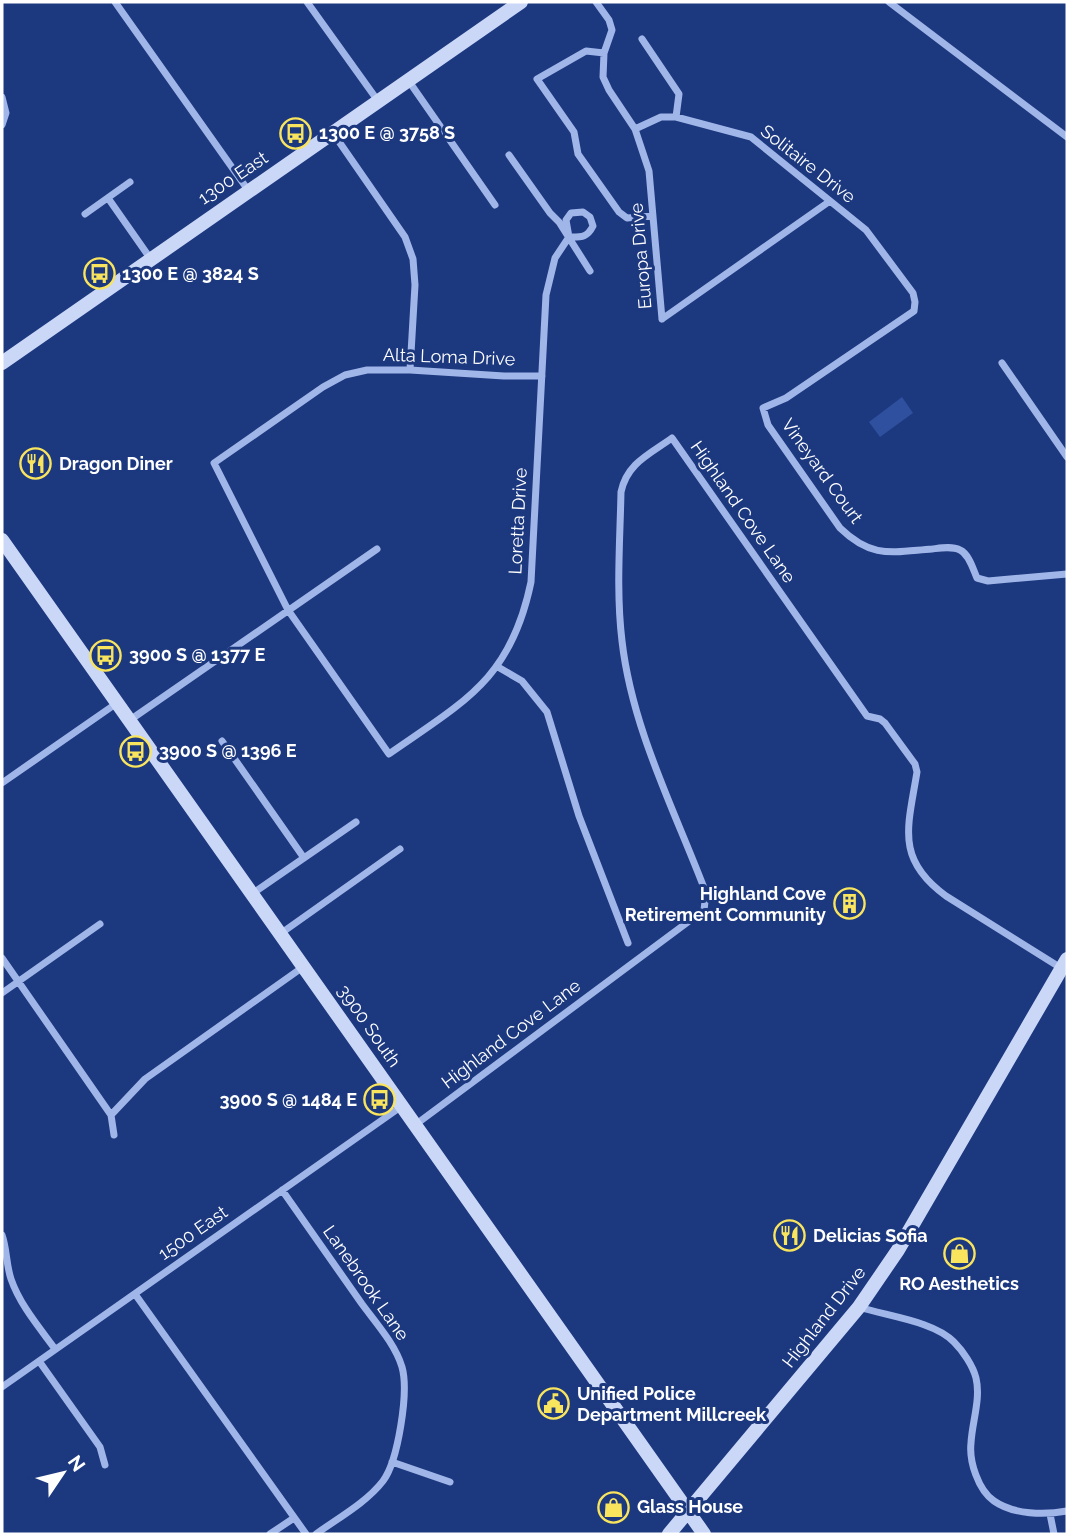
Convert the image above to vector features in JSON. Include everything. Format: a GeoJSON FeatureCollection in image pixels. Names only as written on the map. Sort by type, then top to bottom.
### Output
{"type":"FeatureCollection","features":[{"type":"Feature","properties":{"kind":"main road","name":"1300 East"},"geometry":{"type":"LineString","coordinates":[[2,363],[521,2]]}},
{"type":"Feature","properties":{"kind":"main road","name":"3900 South"},"geometry":{"type":"LineString","coordinates":[[2,540],[704,1534]]}},
{"type":"Feature","properties":{"kind":"main road","name":"Highland Drive"},"geometry":{"type":"LineString","coordinates":[[669,1534],[859,1307],[898,1250],[1065,964]]}},
{"type":"Feature","properties":{"kind":"street"},"geometry":{"type":"LineString","coordinates":[[115,2],[248,190]]}},
{"type":"Feature","properties":{"kind":"street"},"geometry":{"type":"LineString","coordinates":[[307,2],[378,101]]}},
{"type":"Feature","properties":{"kind":"street","name":"Europa Drive"},"geometry":{"type":"LineString","coordinates":[[596,2],[612,27],[604,53],[603,70],[606,83],[635,129],[649,171],[662,319],[830,201]]}},
{"type":"Feature","properties":{"kind":"street"},"geometry":{"type":"LineString","coordinates":[[889,2],[1067,137]]}},
{"type":"Feature","properties":{"kind":"street"},"geometry":{"type":"LineString","coordinates":[[642,39],[679,94],[676,117]]}},
{"type":"Feature","properties":{"kind":"street"},"geometry":{"type":"LineString","coordinates":[[604,53],[586,51],[537,79],[574,132],[578,154],[619,212],[627,218],[653,216]]}},
{"type":"Feature","properties":{"kind":"street"},"geometry":{"type":"LineString","coordinates":[[408,80],[495,205]]}},
{"type":"Feature","properties":{"kind":"street"},"geometry":{"type":"LineString","coordinates":[[2,97],[6,113],[2,125]]}},
{"type":"Feature","properties":{"kind":"street","name":"Solitaire Drive"},"geometry":{"type":"LineString","coordinates":[[635,129],[661,117],[676,117],[751,137],[866,230],[913,293],[914,310]]}},
{"type":"Feature","properties":{"kind":"street"},"geometry":{"type":"LineString","coordinates":[[333,133],[399,227],[410,248],[415,272],[410,370]]}},
{"type":"Feature","properties":{"kind":"street"},"geometry":{"type":"LineString","coordinates":[[509,155],[569,237],[590,271]]}},
{"type":"Feature","properties":{"kind":"street"},"geometry":{"type":"LineString","coordinates":[[85,214],[130,182]]}},
{"type":"Feature","properties":{"kind":"street"},"geometry":{"type":"LineString","coordinates":[[108,198],[150,258]]}},
{"type":"Feature","properties":{"kind":"street","name":"Loretta Drive"},"geometry":{"type":"LineString","coordinates":[[288,610],[389,754],[460,704],[481,687],[498,667],[517,632],[531,582],[546,295],[555,258],[569,237]]}},
{"type":"Feature","properties":{"kind":"street","name":"Vineyard Court"},"geometry":{"type":"LineString","coordinates":[[914,310],[786,398],[763,408],[768,425],[841,528],[853,540],[870,550],[961,550],[977,578],[988,581],[1067,574]]}},
{"type":"Feature","properties":{"kind":"street"},"geometry":{"type":"LineString","coordinates":[[1002,363],[1067,457]]}},
{"type":"Feature","properties":{"kind":"street","name":"Alta Loma Drive"},"geometry":{"type":"LineString","coordinates":[[288,610],[214,463],[323,387],[345,375],[367,370],[410,370],[542,376]]}},
{"type":"Feature","properties":{"kind":"street","name":"Highland Cove Lane"},"geometry":{"type":"LineString","coordinates":[[415,1125],[705,910],[706,893],[642,730],[621,639],[619,587],[621,492],[624,477],[631,468],[672,438],[867,716],[885,723],[915,764],[917,772],[908,841],[918,871],[946,896],[1065,964]]}},
{"type":"Feature","properties":{"kind":"street"},"geometry":{"type":"LineString","coordinates":[[130,720],[377,549]]}},
{"type":"Feature","properties":{"kind":"street"},"geometry":{"type":"LineString","coordinates":[[498,667],[523,681],[547,712],[579,816],[628,943]]}},
{"type":"Feature","properties":{"kind":"street"},"geometry":{"type":"LineString","coordinates":[[2,771],[5,781],[117,703]]}},
{"type":"Feature","properties":{"kind":"street"},"geometry":{"type":"LineString","coordinates":[[222,741],[304,858]]}},
{"type":"Feature","properties":{"kind":"street"},"geometry":{"type":"LineString","coordinates":[[252,894],[356,822]]}},
{"type":"Feature","properties":{"kind":"street"},"geometry":{"type":"LineString","coordinates":[[280,934],[400,849]]}},
{"type":"Feature","properties":{"kind":"street"},"geometry":{"type":"LineString","coordinates":[[2,993],[100,924]]}},
{"type":"Feature","properties":{"kind":"street"},"geometry":{"type":"LineString","coordinates":[[2,958],[111,1115],[114,1135]]}},
{"type":"Feature","properties":{"kind":"street"},"geometry":{"type":"LineString","coordinates":[[111,1115],[145,1079],[303,967]]}},
{"type":"Feature","properties":{"kind":"street","name":"1500 East"},"geometry":{"type":"LineString","coordinates":[[2,1387],[402,1105]]}},
{"type":"Feature","properties":{"kind":"street","name":"Lanebrook Lane"},"geometry":{"type":"LineString","coordinates":[[282,1190],[386,1338],[402,1368],[402,1408],[393,1462],[388,1472],[372,1492],[316,1534]]}},
{"type":"Feature","properties":{"kind":"street"},"geometry":{"type":"LineString","coordinates":[[2,1235],[10,1277],[16,1291],[55,1349]]}},
{"type":"Feature","properties":{"kind":"street"},"geometry":{"type":"LineString","coordinates":[[135,1294],[306,1534]]}},
{"type":"Feature","properties":{"kind":"street"},"geometry":{"type":"LineString","coordinates":[[859,1307],[939,1331],[952,1340],[966,1357],[976,1378],[976,1410],[970,1445],[974,1468],[993,1501],[1027,1513],[1050,1514],[1067,1511]]}},
{"type":"Feature","properties":{"kind":"street"},"geometry":{"type":"LineString","coordinates":[[39,1361],[100,1447],[105,1465]]}},
{"type":"Feature","properties":{"kind":"street"},"geometry":{"type":"LineString","coordinates":[[393,1462],[450,1482]]}},
{"type":"Feature","properties":{"kind":"street"},"geometry":{"type":"LineString","coordinates":[[1050,1514],[1054,1534]]}},
{"type":"Feature","properties":{"kind":"street"},"geometry":{"type":"LineString","coordinates":[[270,1534],[294,1518]]}},
{"type":"Feature","properties":{"kind":"shaded area"},"geometry":{"type":"Polygon","coordinates":[[[902,397],[913,413],[880,437],[869,422],[902,397]]]}},
{"type":"Feature","properties":{"kind":"place","name":"1300 E @ 3758 S"},"geometry":{"type":"Point","coordinates":[296,133]}},
{"type":"Feature","properties":{"kind":"place","name":"1300 E @ 3824 S"},"geometry":{"type":"Point","coordinates":[99,274]}},
{"type":"Feature","properties":{"kind":"place","name":"Dragon Diner"},"geometry":{"type":"Point","coordinates":[36,464]}},
{"type":"Feature","properties":{"kind":"place","name":"3900 S @ 1377 E"},"geometry":{"type":"Point","coordinates":[106,655]}},
{"type":"Feature","properties":{"kind":"place","name":"3900 S @ 1396 E"},"geometry":{"type":"Point","coordinates":[136,751]}},
{"type":"Feature","properties":{"kind":"place","name":"Highland Cove Retirement Community"},"geometry":{"type":"Point","coordinates":[849,904]}},
{"type":"Feature","properties":{"kind":"place","name":"3900 S @ 1484 E"},"geometry":{"type":"Point","coordinates":[380,1100]}},
{"type":"Feature","properties":{"kind":"place","name":"Delicias Sofia"},"geometry":{"type":"Point","coordinates":[790,1236]}},
{"type":"Feature","properties":{"kind":"place","name":"RO Aesthetics"},"geometry":{"type":"Point","coordinates":[959,1253]}},
{"type":"Feature","properties":{"kind":"place","name":"Unified Police Department Millcreek"},"geometry":{"type":"Point","coordinates":[554,1404]}},
{"type":"Feature","properties":{"kind":"place","name":"Glass House"},"geometry":{"type":"Point","coordinates":[614,1507]}}]}
